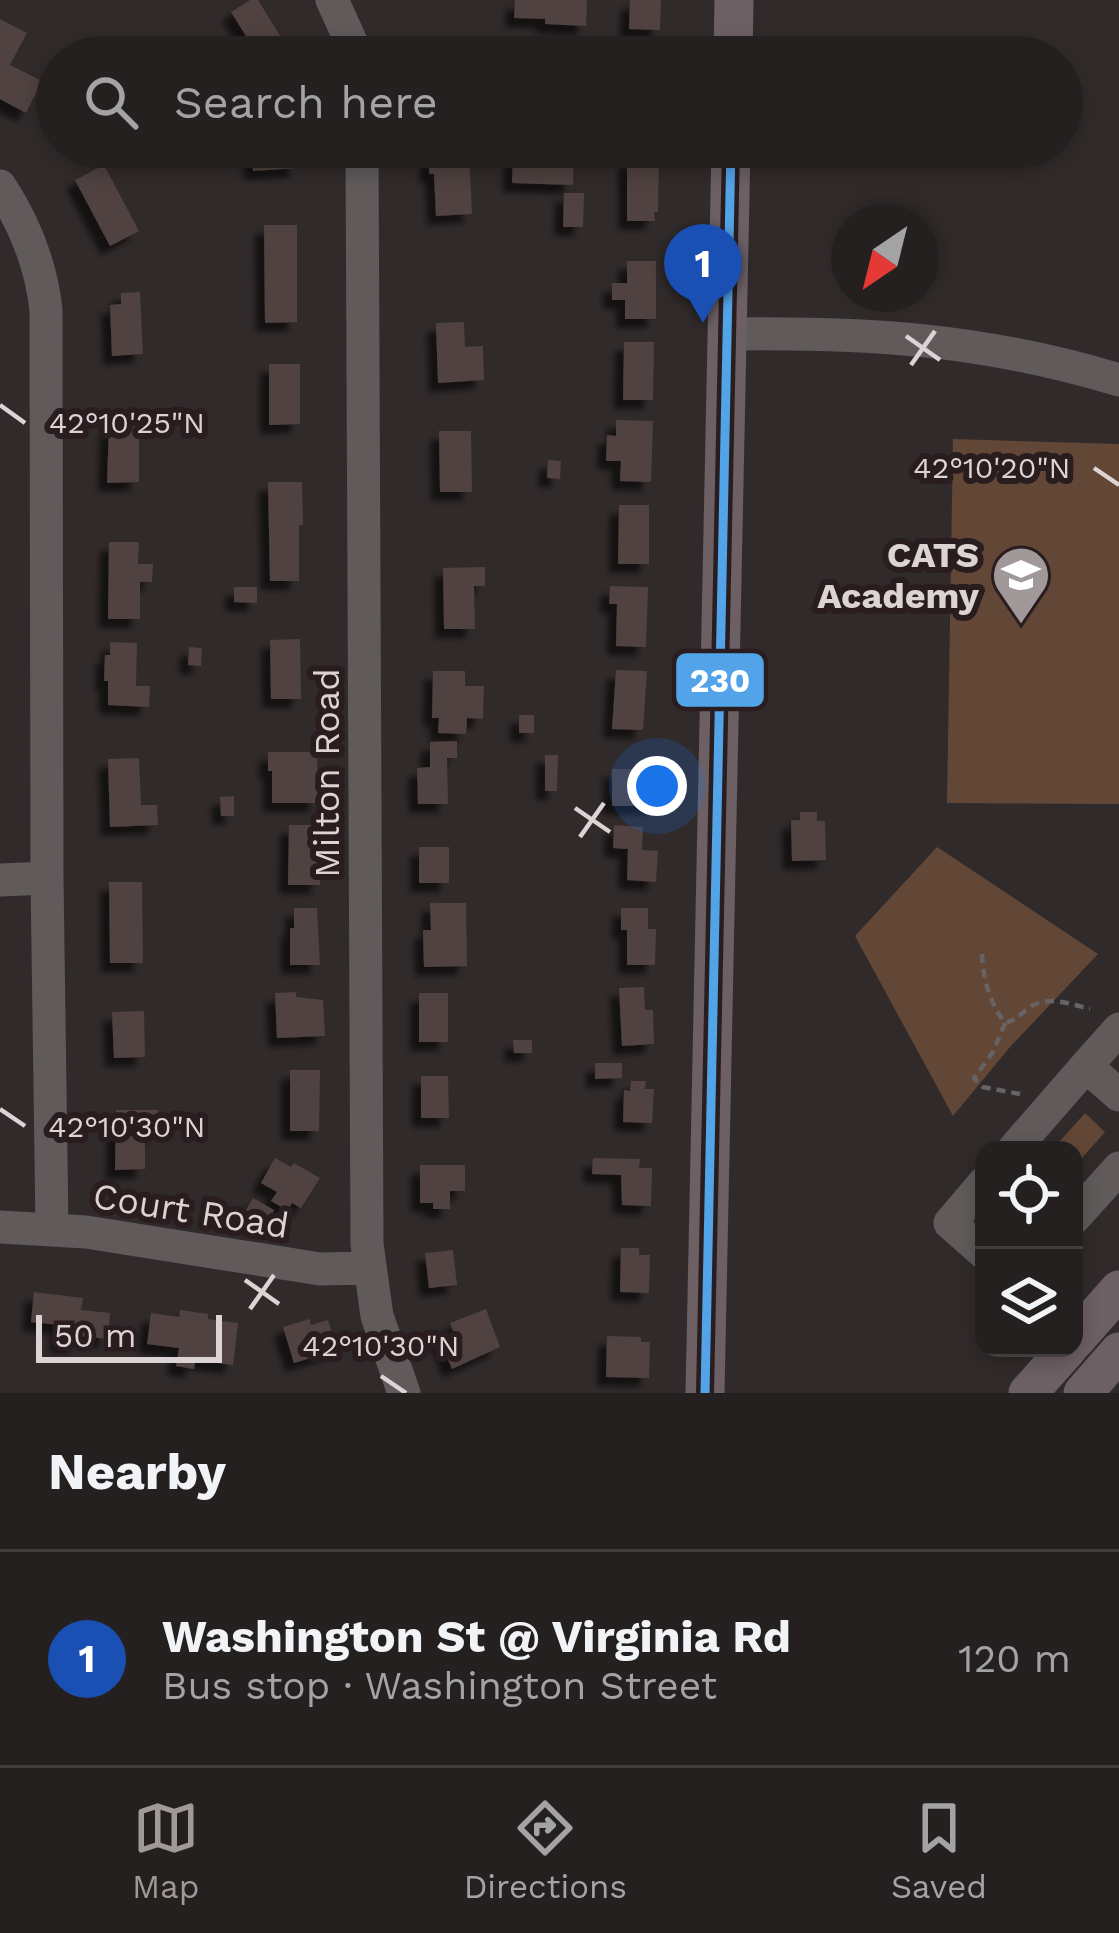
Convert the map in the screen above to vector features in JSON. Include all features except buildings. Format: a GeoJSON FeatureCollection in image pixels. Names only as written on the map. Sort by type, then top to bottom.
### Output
{"type":"FeatureCollection","features":[{"type":"Feature","properties":{"kind":"main road"},"geometry":{"type":"LineString","coordinates":[[733,36],[734,0]]}},
{"type":"Feature","properties":{"kind":"main road"},"geometry":{"type":"LineString","coordinates":[[705,1393],[731,168]]}},
{"type":"Feature","properties":{"kind":"main road"},"geometry":{"type":"LineString","coordinates":[[1083,1331],[1119,1290]]}},
{"type":"Feature","properties":{"kind":"main road"},"geometry":{"type":"LineString","coordinates":[[1083,1393],[1119,1352]]}},
{"type":"Feature","properties":{"kind":"main road"},"geometry":{"type":"LineString","coordinates":[[1028,1393],[1059,1357]]}},
{"type":"Feature","properties":{"kind":"street"},"geometry":{"type":"LineString","coordinates":[[332,0],[348,36]]}},
{"type":"Feature","properties":{"kind":"street","name":"Milton Road"},"geometry":{"type":"LineString","coordinates":[[362,168],[366,1220],[377,1316],[404,1393]]}},
{"type":"Feature","properties":{"kind":"street"},"geometry":{"type":"LineString","coordinates":[[0,186],[35,254],[46,310],[46,878],[52,1228]]}},
{"type":"Feature","properties":{"kind":"street"},"geometry":{"type":"LineString","coordinates":[[728,334],[852,334],[930,340],[1007,352],[1119,380]]}},
{"type":"Feature","properties":{"kind":"street"},"geometry":{"type":"LineString","coordinates":[[0,880],[46,878]]}},
{"type":"Feature","properties":{"kind":"street"},"geometry":{"type":"LineString","coordinates":[[1021,1141],[1119,1029]]}},
{"type":"Feature","properties":{"kind":"street"},"geometry":{"type":"LineString","coordinates":[[1086,1066],[1119,1095]]}},
{"type":"Feature","properties":{"kind":"street"},"geometry":{"type":"LineString","coordinates":[[1083,1208],[1119,1168]]}},
{"type":"Feature","properties":{"kind":"street"},"geometry":{"type":"LineString","coordinates":[[975,1194],[950,1223],[975,1245]]}},
{"type":"Feature","properties":{"kind":"street","name":"Court Road"},"geometry":{"type":"LineString","coordinates":[[0,1227],[123,1237],[320,1269],[369,1268]]}},
{"type":"Feature","properties":{"kind":"path"},"geometry":{"type":"LineString","coordinates":[[982,954],[986,986],[1005,1023]]}},
{"type":"Feature","properties":{"kind":"path"},"geometry":{"type":"LineString","coordinates":[[1005,1023],[1044,1001],[1090,1009]]}},
{"type":"Feature","properties":{"kind":"path"},"geometry":{"type":"LineString","coordinates":[[1005,1023],[992,1052],[975,1073],[976,1083],[1017,1092],[1046,1112]]}},
{"type":"Feature","properties":{"kind":"shaded area"},"geometry":{"type":"Polygon","coordinates":[[[953,439],[1119,444],[1119,804],[947,803],[953,439]]]}},
{"type":"Feature","properties":{"kind":"shaded area"},"geometry":{"type":"Polygon","coordinates":[[[937,847],[1098,954],[953,1116],[855,936],[937,847]]]}},
{"type":"Feature","properties":{"kind":"shaded area"},"geometry":{"type":"Polygon","coordinates":[[[1085,1113],[1105,1132],[1083,1157],[1083,1141],[1060,1141],[1085,1113]]]}},
{"type":"Feature","properties":{"kind":"transit line","name":"230"},"geometry":{"type":"LineString","coordinates":[[705,1393],[731,168]]}},
{"type":"Feature","properties":{"kind":"place","name":"Washington St @ Virginia Rd"},"geometry":{"type":"Point","coordinates":[703,323]}},
{"type":"Feature","properties":{"kind":"place","name":"CATS Academy"},"geometry":{"type":"Point","coordinates":[1021,626]}}]}
